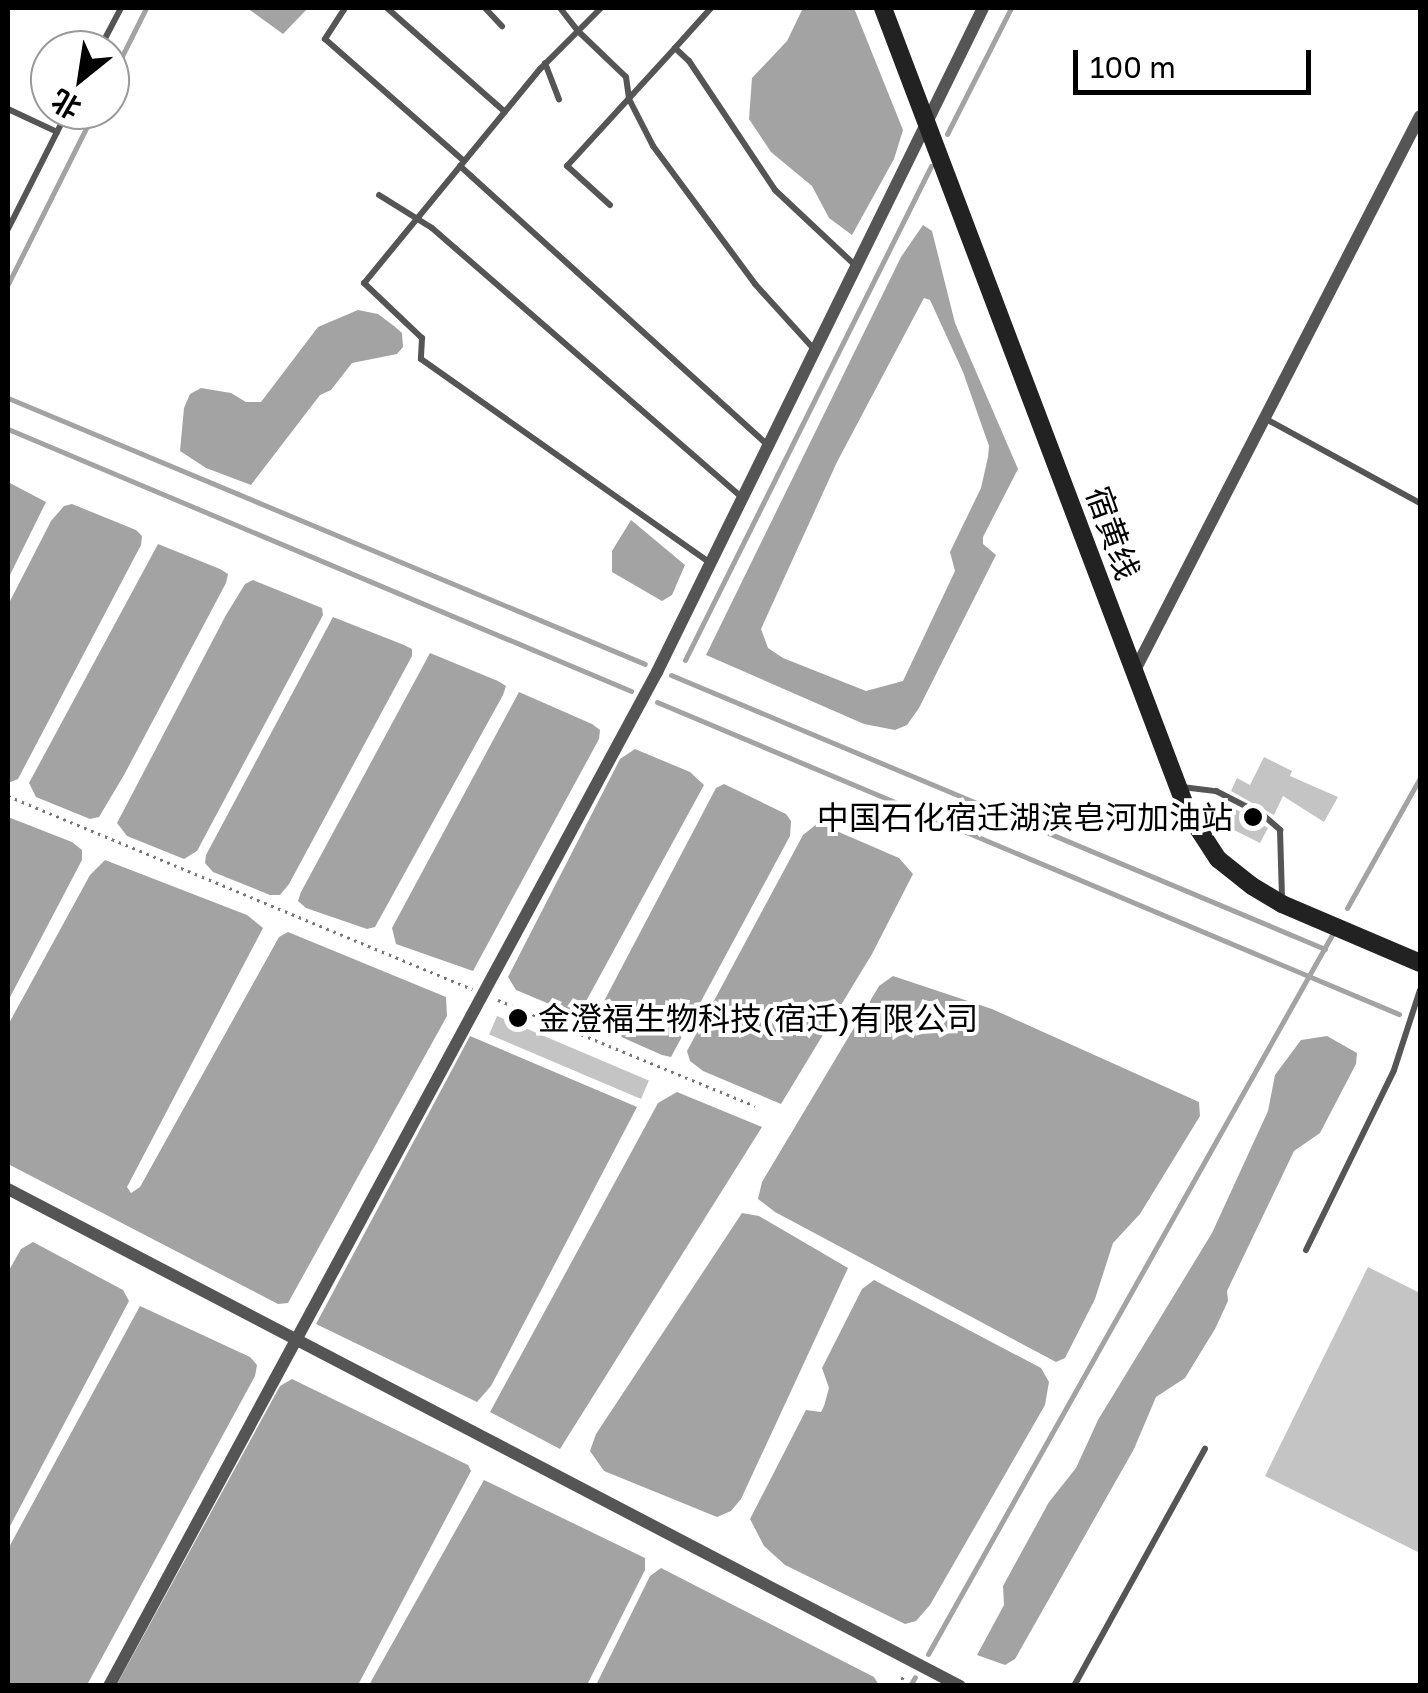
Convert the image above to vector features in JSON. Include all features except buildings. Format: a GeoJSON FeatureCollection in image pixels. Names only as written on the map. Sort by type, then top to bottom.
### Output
{"type":"FeatureCollection","features":[{"type":"Feature","properties":{"kind":"main road","name":"宿黄线"},"geometry":{"type":"LineString","coordinates":[[883,8],[1188,813],[1218,859],[1282,904],[1420,964]]}},
{"type":"Feature","properties":{"kind":"street"},"geometry":{"type":"LineString","coordinates":[[109,1686],[657,672],[926,118],[984,8]]}},
{"type":"Feature","properties":{"kind":"street"},"geometry":{"type":"LineString","coordinates":[[1133,674],[1414,143],[1420,116]]}},
{"type":"Feature","properties":{"kind":"street"},"geometry":{"type":"LineString","coordinates":[[8,1189],[960,1686]]}},
{"type":"Feature","properties":{"kind":"lane"},"geometry":{"type":"LineString","coordinates":[[345,8],[326,40],[768,444]]}},
{"type":"Feature","properties":{"kind":"lane"},"geometry":{"type":"LineString","coordinates":[[387,8],[505,112]]}},
{"type":"Feature","properties":{"kind":"lane"},"geometry":{"type":"LineString","coordinates":[[485,8],[502,26]]}},
{"type":"Feature","properties":{"kind":"lane"},"geometry":{"type":"LineString","coordinates":[[560,8],[626,77],[629,96],[653,146],[755,284],[814,349]]}},
{"type":"Feature","properties":{"kind":"lane"},"geometry":{"type":"LineString","coordinates":[[601,8],[545,64],[364,283],[422,338],[421,359],[710,563]]}},
{"type":"Feature","properties":{"kind":"lane"},"geometry":{"type":"LineString","coordinates":[[610,206],[567,166],[710,8]]}},
{"type":"Feature","properties":{"kind":"lane"},"geometry":{"type":"LineString","coordinates":[[675,48],[688,61],[775,190],[855,266]]}},
{"type":"Feature","properties":{"kind":"lane"},"geometry":{"type":"LineString","coordinates":[[545,64],[560,98]]}},
{"type":"Feature","properties":{"kind":"lane"},"geometry":{"type":"LineString","coordinates":[[8,109],[57,132],[8,229]]}},
{"type":"Feature","properties":{"kind":"lane"},"geometry":{"type":"LineString","coordinates":[[379,195],[418,216],[742,498]]}},
{"type":"Feature","properties":{"kind":"lane"},"geometry":{"type":"LineString","coordinates":[[1266,419],[1420,503]]}},
{"type":"Feature","properties":{"kind":"lane"},"geometry":{"type":"LineString","coordinates":[[1178,787],[1216,792],[1263,815],[1280,830],[1282,904]]}},
{"type":"Feature","properties":{"kind":"lane"},"geometry":{"type":"LineString","coordinates":[[1306,1250],[1394,1070],[1420,990]]}},
{"type":"Feature","properties":{"kind":"lane"},"geometry":{"type":"LineString","coordinates":[[1074,1686],[1205,1450]]}},
{"type":"Feature","properties":{"kind":"path"},"geometry":{"type":"LineString","coordinates":[[8,796],[755,1106]]}},
{"type":"Feature","properties":{"kind":"shaded area"},"geometry":{"type":"Polygon","coordinates":[[[247,8],[308,8],[283,34],[247,8]]]}},
{"type":"Feature","properties":{"kind":"shaded area"},"geometry":{"type":"Polygon","coordinates":[[[803,8],[854,8],[903,130],[894,159],[852,235],[829,218],[812,186],[771,152],[749,119],[752,78],[787,41],[803,8]]]}},
{"type":"Feature","properties":{"kind":"shaded area"},"geometry":{"type":"Polygon","coordinates":[[[923,225],[932,231],[955,323],[1018,469],[983,537],[983,544],[996,555],[919,708],[907,725],[895,730],[864,724],[706,655],[901,257],[923,225]],[[924,298],[837,462],[761,629],[768,648],[783,658],[866,691],[903,681],[955,571],[950,552],[981,488],[988,457],[989,446],[963,372],[930,300],[924,298]]]}},
{"type":"Feature","properties":{"kind":"shaded area"},"geometry":{"type":"Polygon","coordinates":[[[358,310],[378,314],[394,326],[402,333],[403,347],[397,354],[352,363],[331,390],[320,395],[251,485],[206,468],[180,451],[184,408],[190,394],[201,388],[231,393],[246,402],[261,402],[318,327],[358,310]]]}},
{"type":"Feature","properties":{"kind":"shaded area"},"geometry":{"type":"Polygon","coordinates":[[[8,482],[46,502],[8,579],[8,482]]]}},
{"type":"Feature","properties":{"kind":"shaded area"},"geometry":{"type":"Polygon","coordinates":[[[72,504],[136,530],[142,536],[141,545],[18,779],[8,783],[8,605],[51,521],[64,506],[72,504]]]}},
{"type":"Feature","properties":{"kind":"shaded area"},"geometry":{"type":"Polygon","coordinates":[[[631,520],[685,565],[672,595],[662,601],[612,572],[612,551],[631,520]]]}},
{"type":"Feature","properties":{"kind":"shaded area"},"geometry":{"type":"Polygon","coordinates":[[[158,544],[220,569],[228,574],[226,583],[124,775],[99,817],[90,819],[36,797],[29,783],[158,544]]]}},
{"type":"Feature","properties":{"kind":"shaded area"},"geometry":{"type":"Polygon","coordinates":[[[253,580],[322,608],[323,615],[197,851],[184,859],[127,836],[117,823],[226,615],[245,584],[253,580]]]}},
{"type":"Feature","properties":{"kind":"shaded area"},"geometry":{"type":"Polygon","coordinates":[[[333,617],[404,645],[412,649],[412,656],[289,884],[280,895],[270,895],[213,872],[205,863],[206,855],[333,617]]]}},
{"type":"Feature","properties":{"kind":"shaded area"},"geometry":{"type":"Polygon","coordinates":[[[430,653],[498,681],[506,686],[503,695],[375,927],[367,929],[306,908],[298,901],[301,892],[430,653]]]}},
{"type":"Feature","properties":{"kind":"shaded area"},"geometry":{"type":"Polygon","coordinates":[[[519,692],[592,724],[600,730],[599,739],[473,971],[396,944],[392,928],[519,692]]]}},
{"type":"Feature","properties":{"kind":"shaded area"},"geometry":{"type":"Polygon","coordinates":[[[635,749],[690,772],[704,785],[578,1016],[516,990],[508,977],[620,759],[635,749]]]}},
{"type":"Feature","properties":{"kind":"shaded area"},"geometry":{"type":"Polygon","coordinates":[[[724,784],[786,814],[791,821],[790,836],[671,1057],[592,1024],[716,788],[724,784]]]}},
{"type":"Feature","properties":{"kind":"shaded area"},"geometry":{"type":"Polygon","coordinates":[[[8,817],[72,842],[82,850],[82,860],[8,1001],[8,817]]]}},
{"type":"Feature","properties":{"kind":"shaded area"},"geometry":{"type":"Polygon","coordinates":[[[818,823],[899,858],[913,874],[872,954],[781,1104],[703,1071],[690,1061],[687,1051],[803,835],[818,823]]]}},
{"type":"Feature","properties":{"kind":"shaded area"},"geometry":{"type":"Polygon","coordinates":[[[105,860],[247,915],[263,928],[127,1187],[131,1193],[140,1187],[279,937],[288,932],[446,997],[447,1016],[288,1303],[278,1304],[8,1164],[8,1025],[90,875],[105,860]]]}},
{"type":"Feature","properties":{"kind":"shaded area"},"geometry":{"type":"Polygon","coordinates":[[[893,976],[992,1009],[1199,1102],[1200,1116],[1140,1214],[1113,1243],[1095,1299],[1065,1358],[1056,1362],[775,1212],[758,1199],[762,1182],[879,986],[893,976]]]}},
{"type":"Feature","properties":{"kind":"shaded area"},"geometry":{"type":"Polygon","coordinates":[[[470,1036],[637,1107],[491,1386],[477,1402],[316,1324],[470,1036]]]}},
{"type":"Feature","properties":{"kind":"shaded area"},"geometry":{"type":"Polygon","coordinates":[[[1327,1036],[1357,1053],[1356,1064],[1320,1133],[1294,1151],[1227,1291],[1228,1301],[1215,1329],[1185,1378],[1156,1397],[1134,1449],[1015,1659],[1005,1665],[977,1655],[1004,1605],[1003,1586],[1049,1502],[1076,1468],[1098,1420],[1212,1233],[1268,1111],[1275,1075],[1301,1040],[1327,1036]]]}},
{"type":"Feature","properties":{"kind":"shaded area"},"geometry":{"type":"Polygon","coordinates":[[[677,1092],[762,1127],[560,1449],[490,1412],[658,1103],[677,1092]]]}},
{"type":"Feature","properties":{"kind":"shaded area"},"geometry":{"type":"Polygon","coordinates":[[[742,1213],[759,1216],[848,1268],[741,1499],[731,1511],[717,1517],[604,1471],[590,1451],[596,1434],[742,1213]]]}},
{"type":"Feature","properties":{"kind":"shaded area"},"geometry":{"type":"Polygon","coordinates":[[[33,1242],[123,1290],[129,1301],[8,1530],[8,1272],[21,1249],[33,1242]]]}},
{"type":"Feature","properties":{"kind":"shaded area"},"geometry":{"type":"Polygon","coordinates":[[[874,1280],[1041,1368],[1049,1382],[1045,1405],[930,1605],[916,1621],[905,1624],[785,1565],[764,1546],[750,1519],[806,1410],[821,1412],[829,1388],[822,1368],[862,1289],[874,1280]]]}},
{"type":"Feature","properties":{"kind":"shaded area"},"geometry":{"type":"Polygon","coordinates":[[[140,1306],[250,1357],[257,1365],[255,1376],[87,1685],[8,1685],[8,1549],[140,1306]]]}},
{"type":"Feature","properties":{"kind":"shaded area"},"geometry":{"type":"Polygon","coordinates":[[[292,1379],[468,1465],[471,1471],[358,1685],[116,1686],[280,1386],[292,1379]]]}},
{"type":"Feature","properties":{"kind":"shaded area"},"geometry":{"type":"Polygon","coordinates":[[[484,1480],[645,1558],[645,1570],[587,1685],[369,1685],[484,1480]]]}},
{"type":"Feature","properties":{"kind":"shaded area"},"geometry":{"type":"Polygon","coordinates":[[[661,1568],[874,1677],[879,1685],[596,1685],[650,1576],[661,1568]]]}},
{"type":"Feature","properties":{"kind":"waterway"},"geometry":{"type":"LineString","coordinates":[[130,40],[146,8]]}},
{"type":"Feature","properties":{"kind":"waterway"},"geometry":{"type":"LineString","coordinates":[[947,134],[1011,8]]}},
{"type":"Feature","properties":{"kind":"waterway"},"geometry":{"type":"LineString","coordinates":[[8,284],[85,130]]}},
{"type":"Feature","properties":{"kind":"waterway"},"geometry":{"type":"LineString","coordinates":[[685,660],[931,166]]}},
{"type":"Feature","properties":{"kind":"waterway"},"geometry":{"type":"LineString","coordinates":[[8,398],[645,664]]}},
{"type":"Feature","properties":{"kind":"waterway"},"geometry":{"type":"LineString","coordinates":[[8,429],[631,691]]}},
{"type":"Feature","properties":{"kind":"waterway"},"geometry":{"type":"LineString","coordinates":[[671,675],[1325,949]]}},
{"type":"Feature","properties":{"kind":"waterway"},"geometry":{"type":"LineString","coordinates":[[657,702],[1399,1014]]}},
{"type":"Feature","properties":{"kind":"waterway"},"geometry":{"type":"LineString","coordinates":[[1347,908],[1420,778]]}},
{"type":"Feature","properties":{"kind":"waterway"},"geometry":{"type":"LineString","coordinates":[[928,1654],[1333,933]]}},
{"type":"Feature","properties":{"kind":"waterway"},"geometry":{"type":"LineString","coordinates":[[910,1686],[915,1677]]}},
{"type":"Feature","properties":{"kind":"place","name":"中国石化宿迁湖滨皂河加油站"},"geometry":{"type":"Point","coordinates":[1253,817]}},
{"type":"Feature","properties":{"kind":"place","name":"金澄福生物科技(宿迁)有限公司"},"geometry":{"type":"Point","coordinates":[518,1018]}}]}
